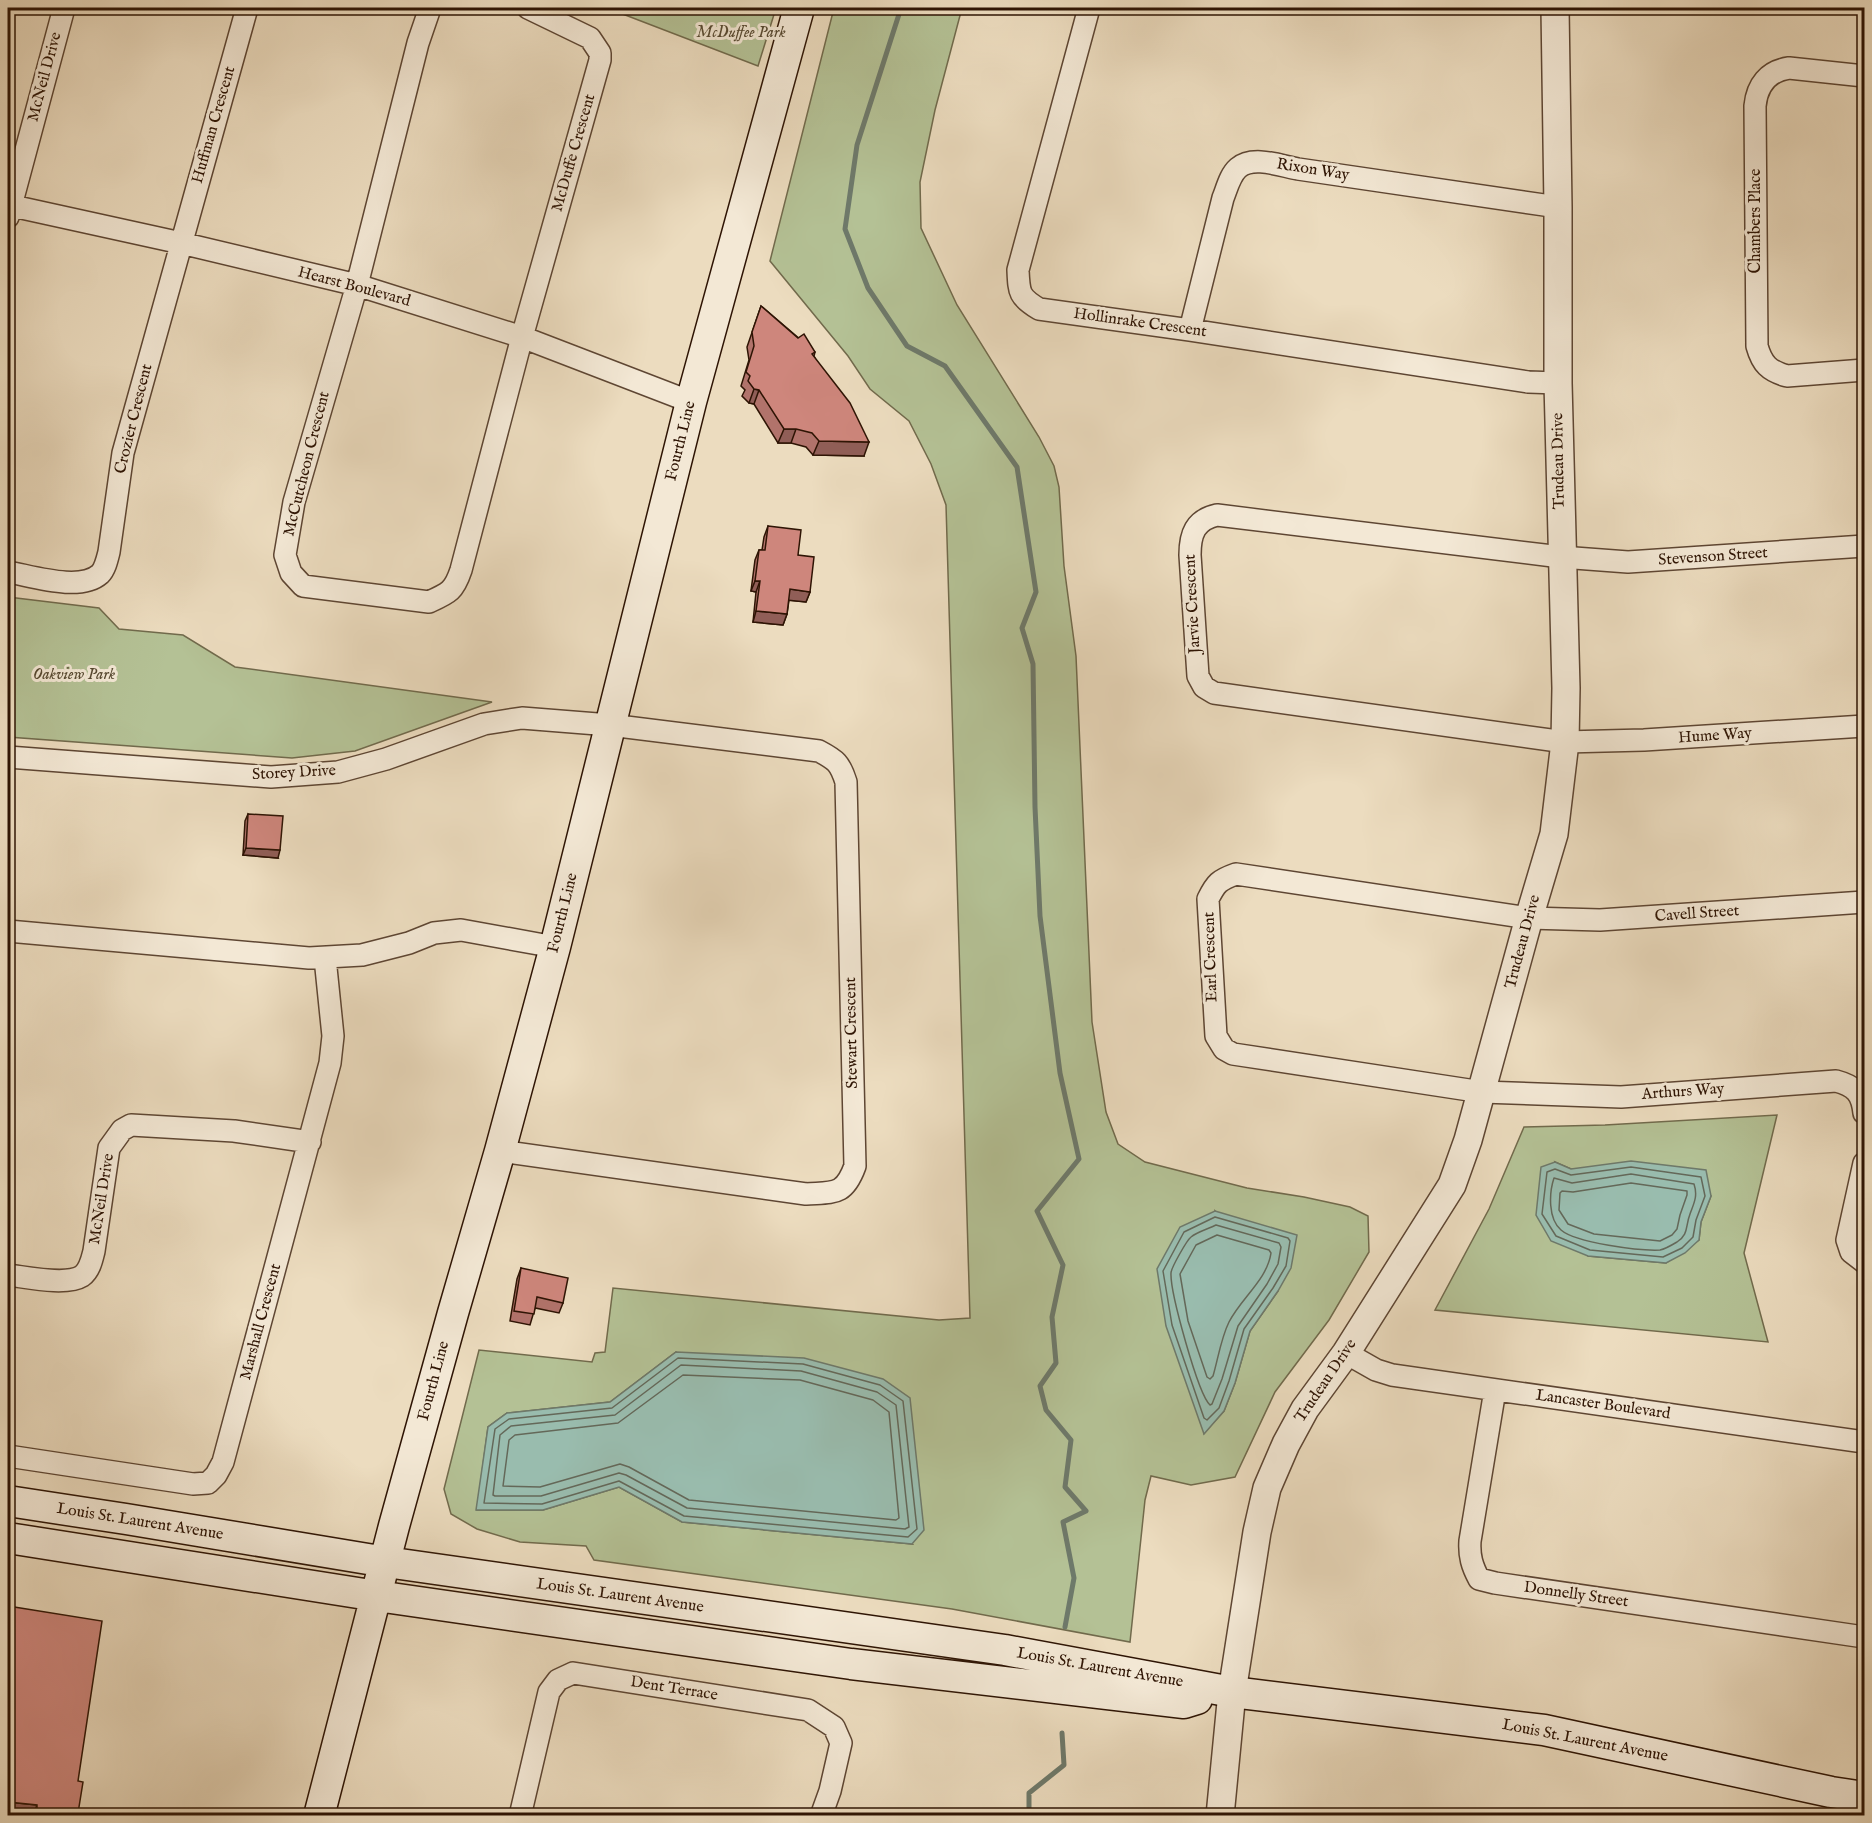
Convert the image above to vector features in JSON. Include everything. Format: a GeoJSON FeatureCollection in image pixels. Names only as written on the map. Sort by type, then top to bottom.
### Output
{"type":"FeatureCollection","features":[{"type":"Feature","properties":{"kind":"main road","name":"Fourth Line"},"geometry":{"type":"LineString","coordinates":[[319,1815],[394,1526],[500,1152],[555,946],[692,402],[799,8]]}},
{"type":"Feature","properties":{"kind":"main road","name":"Louis St. Laurent Avenue"},"geometry":{"type":"LineString","coordinates":[[8,1501],[386,1563],[1005,1650],[1232,1692],[1544,1730],[1831,1792],[1864,1797]]}},
{"type":"Feature","properties":{"kind":"main road","name":"Louis St. Laurent Avenue"},"geometry":{"type":"LineString","coordinates":[[8,1538],[377,1596],[850,1664],[1184,1702],[1232,1692]]}},
{"type":"Feature","properties":{"kind":"street","name":"McNeil Drive"},"geometry":{"type":"LineString","coordinates":[[9,209],[64,8]]}},
{"type":"Feature","properties":{"kind":"street","name":"Huffman Crescent"},"geometry":{"type":"LineString","coordinates":[[181,243],[247,8]]}},
{"type":"Feature","properties":{"kind":"street"},"geometry":{"type":"LineString","coordinates":[[357,285],[418,43],[430,8]]}},
{"type":"Feature","properties":{"kind":"street","name":"McDuffe Crescent"},"geometry":{"type":"LineString","coordinates":[[522,338],[600,60],[600,53],[590,38],[528,8]]}},
{"type":"Feature","properties":{"kind":"street","name":"Hollinrake Crescent"},"geometry":{"type":"LineString","coordinates":[[1089,8],[1018,270],[1019,289],[1023,299],[1039,309],[1528,382],[1557,383]]}},
{"type":"Feature","properties":{"kind":"street","name":"Trudeau Drive"},"geometry":{"type":"LineString","coordinates":[[1220,1815],[1232,1692],[1257,1532],[1267,1488],[1286,1444],[1305,1409],[1346,1353],[1452,1185],[1482,1092],[1554,834],[1565,742],[1565,632],[1557,383],[1558,207],[1555,8]]}},
{"type":"Feature","properties":{"kind":"street","name":"Chambers Place"},"geometry":{"type":"LineString","coordinates":[[1864,76],[1789,68],[1776,70],[1764,78],[1756,97],[1755,106],[1757,346],[1760,358],[1766,367],[1787,376],[1864,370]]}},
{"type":"Feature","properties":{"kind":"street","name":"Rixon Way"},"geometry":{"type":"LineString","coordinates":[[1190,330],[1223,198],[1231,177],[1237,168],[1245,164],[1259,161],[1298,169],[1558,207]]}},
{"type":"Feature","properties":{"kind":"street","name":"Hearst Boulevard"},"geometry":{"type":"LineString","coordinates":[[9,209],[181,243],[357,285],[522,338],[692,402]]}},
{"type":"Feature","properties":{"kind":"street","name":"Crozier Crescent"},"geometry":{"type":"LineString","coordinates":[[8,572],[73,583],[89,580],[100,573],[106,563],[110,552],[123,453],[181,243]]}},
{"type":"Feature","properties":{"kind":"street","name":"McCutcheon Crescent"},"geometry":{"type":"LineString","coordinates":[[357,285],[294,502],[285,555],[291,573],[303,586],[429,602],[445,595],[456,586],[522,338]]}},
{"type":"Feature","properties":{"kind":"street","name":"Jarvie Crescent"},"geometry":{"type":"LineString","coordinates":[[1562,557],[1217,515],[1206,518],[1197,526],[1190,538],[1198,676],[1204,687],[1214,693],[1565,742]]}},
{"type":"Feature","properties":{"kind":"street","name":"Stevenson Street"},"geometry":{"type":"LineString","coordinates":[[1562,557],[1628,562],[1864,546]]}},
{"type":"Feature","properties":{"kind":"street","name":"Storey Drive"},"geometry":{"type":"LineString","coordinates":[[8,757],[271,777],[338,772],[386,759],[483,724],[522,718],[610,725]]}},
{"type":"Feature","properties":{"kind":"street","name":"Stewart Crescent"},"geometry":{"type":"LineString","coordinates":[[500,1152],[806,1194],[831,1193],[839,1190],[851,1177],[855,1166],[846,782],[841,767],[819,751],[610,725]]}},
{"type":"Feature","properties":{"kind":"street","name":"Hume Way"},"geometry":{"type":"LineString","coordinates":[[1565,742],[1644,740],[1864,726]]}},
{"type":"Feature","properties":{"kind":"street","name":"Earl Crescent"},"geometry":{"type":"LineString","coordinates":[[1482,1092],[1233,1054],[1224,1049],[1216,1036],[1213,1015],[1209,899],[1216,885],[1224,878],[1236,874],[1529,918]]}},
{"type":"Feature","properties":{"kind":"street","name":"Cavell Street"},"geometry":{"type":"LineString","coordinates":[[1529,918],[1600,920],[1864,902]]}},
{"type":"Feature","properties":{"kind":"street"},"geometry":{"type":"LineString","coordinates":[[8,931],[291,957],[325,958],[362,955],[409,943],[434,933],[460,930],[555,946]]}},
{"type":"Feature","properties":{"kind":"street","name":"Marshall Crescent"},"geometry":{"type":"LineString","coordinates":[[8,1456],[193,1484],[208,1483],[216,1474],[223,1462],[330,1064],[333,1036],[325,958]]}},
{"type":"Feature","properties":{"kind":"street","name":"Arthurs Way"},"geometry":{"type":"LineString","coordinates":[[1482,1092],[1621,1097],[1836,1081],[1849,1085],[1861,1097],[1864,1113]]}},
{"type":"Feature","properties":{"kind":"street","name":"McNeil Drive"},"geometry":{"type":"LineString","coordinates":[[8,1275],[60,1281],[76,1279],[84,1275],[94,1251],[109,1148],[122,1130],[131,1125],[234,1131],[310,1142]]}},
{"type":"Feature","properties":{"kind":"street"},"geometry":{"type":"LineString","coordinates":[[1864,1163],[1847,1240],[1851,1252],[1864,1263]]}},
{"type":"Feature","properties":{"kind":"street","name":"Lancaster Boulevard"},"geometry":{"type":"LineString","coordinates":[[1346,1353],[1376,1371],[1392,1375],[1864,1442]]}},
{"type":"Feature","properties":{"kind":"street","name":"Donnelly Street"},"geometry":{"type":"LineString","coordinates":[[1495,1390],[1470,1541],[1469,1555],[1479,1579],[1864,1637]]}},
{"type":"Feature","properties":{"kind":"street","name":"Dent Terrace"},"geometry":{"type":"LineString","coordinates":[[520,1815],[549,1692],[558,1680],[573,1673],[808,1710],[822,1718],[834,1727],[841,1743],[830,1791],[821,1815]]}},
{"type":"Feature","properties":{"kind":"green space","name":"McDuffee Park"},"geometry":{"type":"Polygon","coordinates":[[[607,8],[776,8],[758,66],[607,8]]]}},
{"type":"Feature","properties":{"kind":"green space"},"geometry":{"type":"Polygon","coordinates":[[[834,8],[962,8],[935,110],[920,182],[921,228],[957,305],[1039,437],[1054,466],[1059,487],[1064,566],[1076,656],[1092,1022],[1106,1112],[1118,1144],[1145,1162],[1247,1188],[1350,1207],[1368,1216],[1369,1252],[1329,1320],[1275,1392],[1235,1477],[1191,1485],[1151,1476],[1145,1500],[1130,1642],[952,1609],[594,1560],[586,1546],[520,1542],[477,1529],[451,1514],[444,1489],[479,1350],[592,1362],[595,1353],[605,1352],[613,1288],[939,1320],[970,1318],[946,505],[931,464],[909,421],[870,389],[848,356],[770,261],[834,8]],[[1215,1211],[1204,1433],[1224,1411],[1235,1383],[1250,1331],[1278,1291],[1215,1211]],[[676,1352],[610,1402],[507,1413],[488,1427],[477,1510],[543,1510],[619,1487],[682,1522],[912,1544],[676,1352]]]}},
{"type":"Feature","properties":{"kind":"green space","name":"Oakview Park"},"geometry":{"type":"Polygon","coordinates":[[[8,597],[99,608],[119,629],[183,635],[235,667],[492,702],[355,751],[292,758],[8,737],[8,597]]]}},
{"type":"Feature","properties":{"kind":"green space"},"geometry":{"type":"Polygon","coordinates":[[[1777,1115],[1744,1253],[1768,1342],[1435,1310],[1489,1209],[1524,1127],[1605,1125],[1777,1115]],[[1555,1162],[1588,1256],[1666,1263],[1699,1240],[1701,1222],[1711,1196],[1571,1169],[1555,1162]]]}},
{"type":"Feature","properties":{"kind":"water"},"geometry":{"type":"Polygon","coordinates":[[[1631,1161],[1706,1170],[1711,1196],[1701,1222],[1699,1240],[1685,1253],[1666,1263],[1588,1256],[1551,1241],[1536,1215],[1541,1167],[1555,1162],[1571,1169],[1631,1161]]]}},
{"type":"Feature","properties":{"kind":"water"},"geometry":{"type":"Polygon","coordinates":[[[1215,1211],[1297,1235],[1291,1268],[1250,1331],[1235,1383],[1224,1411],[1204,1434],[1166,1326],[1157,1269],[1180,1227],[1215,1211]]]}},
{"type":"Feature","properties":{"kind":"water"},"geometry":{"type":"Polygon","coordinates":[[[676,1352],[804,1358],[883,1379],[910,1398],[924,1530],[912,1544],[682,1522],[619,1487],[543,1510],[476,1510],[488,1427],[507,1413],[610,1402],[676,1352]]]}},
{"type":"Feature","properties":{"kind":"building"},"geometry":{"type":"Polygon","coordinates":[[[761,306],[798,338],[804,334],[815,352],[812,354],[850,403],[869,442],[819,441],[812,433],[784,429],[759,390],[754,389],[748,381],[750,376],[746,372],[754,346],[752,332],[761,306]]]}},
{"type":"Feature","properties":{"kind":"building"},"geometry":{"type":"Polygon","coordinates":[[[768,526],[801,530],[798,555],[814,557],[810,592],[790,589],[787,614],[756,611],[760,581],[755,581],[759,550],[765,550],[768,526]]]}},
{"type":"Feature","properties":{"kind":"building"},"geometry":{"type":"Polygon","coordinates":[[[248,814],[283,816],[280,850],[246,848],[248,814]]]}},
{"type":"Feature","properties":{"kind":"building"},"geometry":{"type":"Polygon","coordinates":[[[521,1268],[568,1278],[563,1303],[537,1297],[534,1314],[514,1311],[521,1268]]]}},
{"type":"Feature","properties":{"kind":"building"},"geometry":{"type":"Polygon","coordinates":[[[8,1606],[102,1621],[78,1781],[83,1782],[78,1813],[37,1813],[37,1805],[8,1802],[8,1606]]]}},
{"type":"Feature","properties":{"kind":"waterway"},"geometry":{"type":"LineString","coordinates":[[901,8],[857,145],[845,229],[868,288],[907,346],[945,366],[1017,467],[1036,592],[1022,628],[1033,664],[1035,807],[1040,916],[1060,1073],[1079,1159],[1037,1211],[1063,1265],[1052,1317],[1056,1363],[1040,1386],[1046,1410],[1071,1440],[1065,1487],[1086,1511],[1063,1522],[1074,1578],[1065,1627]]}},
{"type":"Feature","properties":{"kind":"waterway"},"geometry":{"type":"LineString","coordinates":[[1029,1816],[1029,1793],[1064,1765],[1062,1733]]}}]}
